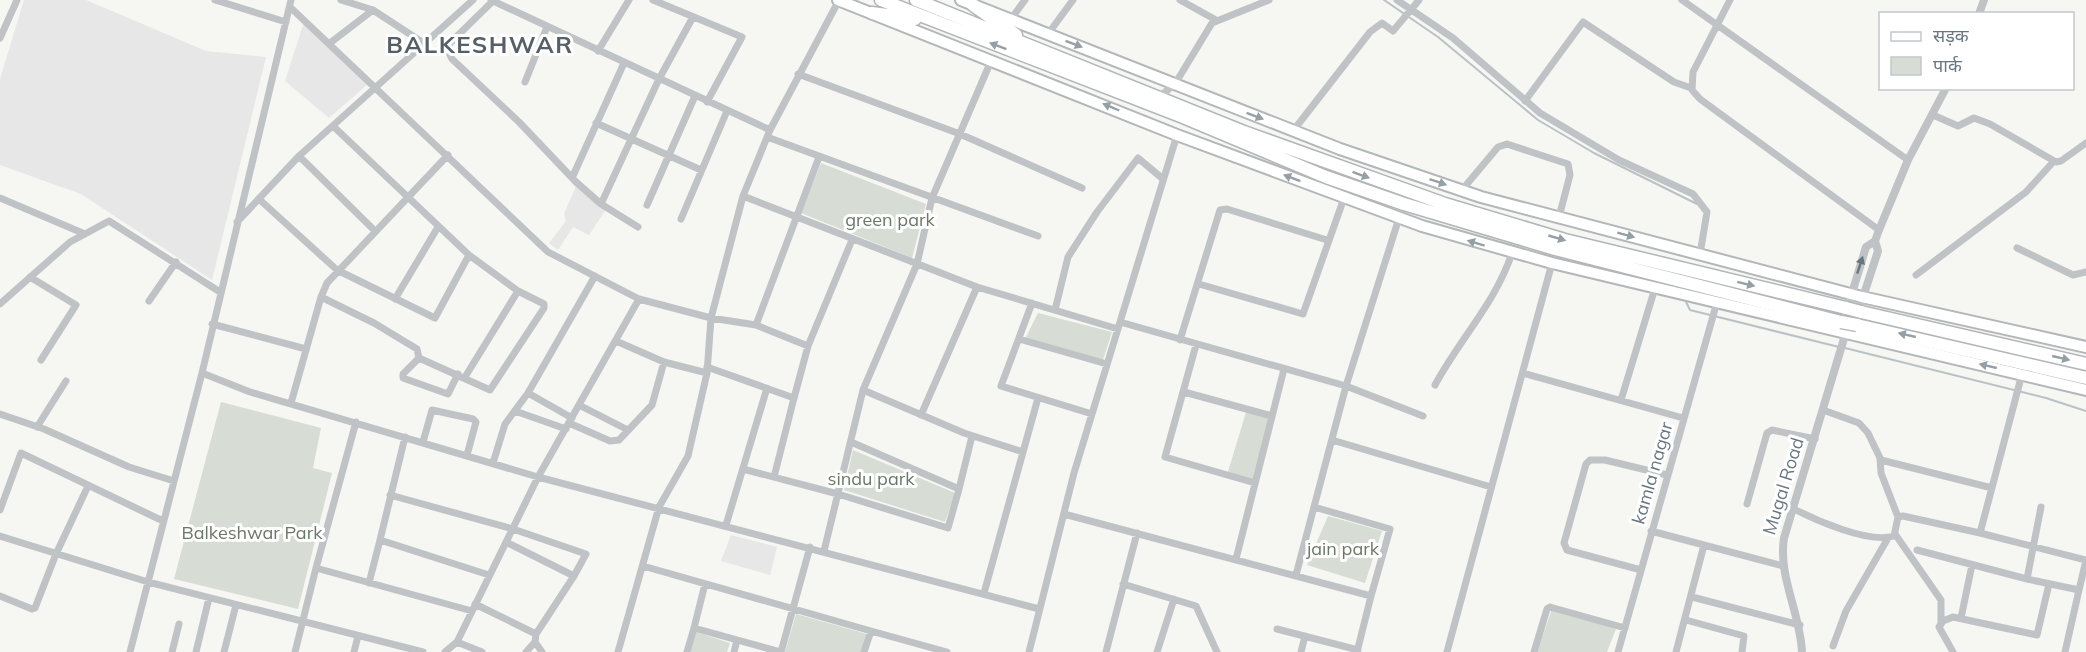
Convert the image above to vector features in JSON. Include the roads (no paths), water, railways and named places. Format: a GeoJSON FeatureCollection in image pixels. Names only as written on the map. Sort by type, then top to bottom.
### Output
{"type":"FeatureCollection","features":[{"type":"Feature","properties":{"kind":"highway"},"geometry":{"type":"LineString","coordinates":[[881,0],[1183,117],[1326,177],[1493,232],[1659,276],[2086,378]]}},
{"type":"Feature","properties":{"kind":"highway"},"geometry":{"type":"LineString","coordinates":[[916,0],[1244,132],[1401,189],[1565,240],[1920,327],[2086,364]]}},
{"type":"Feature","properties":{"kind":"highway"},"geometry":{"type":"LineString","coordinates":[[967,2],[1031,46]]}},
{"type":"Feature","properties":{"kind":"highway"},"geometry":{"type":"LineString","coordinates":[[872,13],[948,26]]}},
{"type":"Feature","properties":{"kind":"main road"},"geometry":{"type":"LineString","coordinates":[[838,0],[1177,135],[1399,218],[1512,253],[1655,288],[1714,311],[1844,340],[2022,374],[2086,390]]}},
{"type":"Feature","properties":{"kind":"main road"},"geometry":{"type":"LineString","coordinates":[[967,2],[1293,130],[1462,190],[1856,296],[2086,347]]}},
{"type":"Feature","properties":{"kind":"street"},"geometry":{"type":"LineString","coordinates":[[0,38],[16,0]]}},
{"type":"Feature","properties":{"kind":"street"},"geometry":{"type":"LineString","coordinates":[[215,0],[286,22]]}},
{"type":"Feature","properties":{"kind":"street"},"geometry":{"type":"LineString","coordinates":[[341,0],[374,10],[425,44]]}},
{"type":"Feature","properties":{"kind":"street"},"geometry":{"type":"LineString","coordinates":[[237,222],[299,156],[473,0]]}},
{"type":"Feature","properties":{"kind":"street"},"geometry":{"type":"LineString","coordinates":[[639,227],[600,204],[449,54],[450,44],[493,0],[819,157],[1038,236]]}},
{"type":"Feature","properties":{"kind":"street"},"geometry":{"type":"LineString","coordinates":[[598,51],[629,0]]}},
{"type":"Feature","properties":{"kind":"street"},"geometry":{"type":"LineString","coordinates":[[653,0],[742,37],[707,102]]}},
{"type":"Feature","properties":{"kind":"street"},"geometry":{"type":"LineString","coordinates":[[618,652],[659,507],[688,456],[707,370],[711,318],[743,196],[768,134],[838,0]]}},
{"type":"Feature","properties":{"kind":"street"},"geometry":{"type":"LineString","coordinates":[[1011,19],[1025,0]]}},
{"type":"Feature","properties":{"kind":"street"},"geometry":{"type":"LineString","coordinates":[[1048,34],[1073,0]]}},
{"type":"Feature","properties":{"kind":"street"},"geometry":{"type":"LineString","coordinates":[[1180,0],[1193,3],[1216,20]]}},
{"type":"Feature","properties":{"kind":"street"},"geometry":{"type":"LineString","coordinates":[[1159,97],[1175,84],[1216,20],[1269,0]]}},
{"type":"Feature","properties":{"kind":"street"},"geometry":{"type":"LineString","coordinates":[[1397,0],[1407,15],[1453,38],[1540,113],[1582,140],[1693,194],[1707,212],[1700,254]]}},
{"type":"Feature","properties":{"kind":"street"},"geometry":{"type":"LineString","coordinates":[[1293,130],[1370,32],[1382,23],[1392,32],[1419,0]]}},
{"type":"Feature","properties":{"kind":"street"},"geometry":{"type":"LineString","coordinates":[[1682,0],[1718,23],[1908,160]]}},
{"type":"Feature","properties":{"kind":"street"},"geometry":{"type":"LineString","coordinates":[[1691,88],[1693,72],[1730,0]]}},
{"type":"Feature","properties":{"kind":"street"},"geometry":{"type":"LineString","coordinates":[[130,652],[202,373],[291,3]]}},
{"type":"Feature","properties":{"kind":"street"},"geometry":{"type":"LineString","coordinates":[[291,3],[548,252],[639,299],[711,318],[756,325],[808,346]]}},
{"type":"Feature","properties":{"kind":"street"},"geometry":{"type":"LineString","coordinates":[[330,43],[374,10]]}},
{"type":"Feature","properties":{"kind":"street"},"geometry":{"type":"LineString","coordinates":[[600,204],[659,79],[693,17]]}},
{"type":"Feature","properties":{"kind":"street"},"geometry":{"type":"LineString","coordinates":[[1525,100],[1583,22],[1674,82],[1691,88],[1700,99],[1879,230]]}},
{"type":"Feature","properties":{"kind":"street"},"geometry":{"type":"LineString","coordinates":[[525,82],[547,27]]}},
{"type":"Feature","properties":{"kind":"street"},"geometry":{"type":"LineString","coordinates":[[824,551],[863,390],[917,264],[932,198],[992,61]]}},
{"type":"Feature","properties":{"kind":"street"},"geometry":{"type":"LineString","coordinates":[[572,178],[624,63]]}},
{"type":"Feature","properties":{"kind":"street"},"geometry":{"type":"LineString","coordinates":[[798,74],[960,134],[1083,188]]}},
{"type":"Feature","properties":{"kind":"street","name":"Mugal Road"},"geometry":{"type":"LineString","coordinates":[[1802,652],[1800,625],[1783,566],[1784,538],[1844,340],[1843,325],[1856,296],[1866,247],[1875,241],[1908,160],[1945,90]]}},
{"type":"Feature","properties":{"kind":"street"},"geometry":{"type":"LineString","coordinates":[[647,205],[695,96]]}},
{"type":"Feature","properties":{"kind":"street"},"geometry":{"type":"LineString","coordinates":[[681,219],[726,111]]}},
{"type":"Feature","properties":{"kind":"street"},"geometry":{"type":"LineString","coordinates":[[1933,115],[1958,126],[1974,118],[1990,124],[2054,161],[2061,161],[2086,143]]}},
{"type":"Feature","properties":{"kind":"street"},"geometry":{"type":"LineString","coordinates":[[596,123],[702,170]]}},
{"type":"Feature","properties":{"kind":"street"},"geometry":{"type":"LineString","coordinates":[[333,126],[469,255],[518,291],[544,304],[544,308],[490,390],[419,358]]}},
{"type":"Feature","properties":{"kind":"street"},"geometry":{"type":"LineString","coordinates":[[1029,652],[1092,414],[1177,135]]}},
{"type":"Feature","properties":{"kind":"street"},"geometry":{"type":"LineString","coordinates":[[1462,190],[1498,147],[1506,144],[1568,165],[1570,175],[1559,217]]}},
{"type":"Feature","properties":{"kind":"street"},"geometry":{"type":"LineString","coordinates":[[291,403],[321,297],[337,270],[448,155]]}},
{"type":"Feature","properties":{"kind":"street"},"geometry":{"type":"LineString","coordinates":[[299,156],[375,231]]}},
{"type":"Feature","properties":{"kind":"street"},"geometry":{"type":"LineString","coordinates":[[756,325],[819,157]]}},
{"type":"Feature","properties":{"kind":"street"},"geometry":{"type":"LineString","coordinates":[[1055,310],[1066,261],[1097,212],[1138,158],[1163,179]]}},
{"type":"Feature","properties":{"kind":"street"},"geometry":{"type":"LineString","coordinates":[[1916,275],[2026,192],[2054,161]]}},
{"type":"Feature","properties":{"kind":"street"},"geometry":{"type":"LineString","coordinates":[[743,196],[977,287],[1055,310],[1180,340],[1284,369],[1346,387],[1423,416]]}},
{"type":"Feature","properties":{"kind":"street"},"geometry":{"type":"LineString","coordinates":[[0,198],[85,234]]}},
{"type":"Feature","properties":{"kind":"street"},"geometry":{"type":"LineString","coordinates":[[1198,284],[1303,314],[1327,240],[1344,198]]}},
{"type":"Feature","properties":{"kind":"street"},"geometry":{"type":"LineString","coordinates":[[260,200],[337,270],[435,318],[469,255]]}},
{"type":"Feature","properties":{"kind":"street"},"geometry":{"type":"LineString","coordinates":[[1180,340],[1220,210],[1327,240]]}},
{"type":"Feature","properties":{"kind":"street"},"geometry":{"type":"LineString","coordinates":[[1296,575],[1346,387],[1399,218]]}},
{"type":"Feature","properties":{"kind":"street"},"geometry":{"type":"LineString","coordinates":[[0,304],[70,242],[110,220],[220,291]]}},
{"type":"Feature","properties":{"kind":"street"},"geometry":{"type":"LineString","coordinates":[[395,299],[438,226]]}},
{"type":"Feature","properties":{"kind":"street"},"geometry":{"type":"LineString","coordinates":[[774,477],[808,346],[852,240]]}},
{"type":"Feature","properties":{"kind":"street"},"geometry":{"type":"LineString","coordinates":[[2017,248],[2073,275],[2086,272]]}},
{"type":"Feature","properties":{"kind":"street"},"geometry":{"type":"LineString","coordinates":[[1435,385],[1457,346],[1500,285],[1512,253]]}},
{"type":"Feature","properties":{"kind":"street"},"geometry":{"type":"LineString","coordinates":[[149,301],[176,262]]}},
{"type":"Feature","properties":{"kind":"street"},"geometry":{"type":"LineString","coordinates":[[1448,652],[1552,263]]}},
{"type":"Feature","properties":{"kind":"street"},"geometry":{"type":"LineString","coordinates":[[493,463],[505,424],[528,393],[595,276]]}},
{"type":"Feature","properties":{"kind":"street"},"geometry":{"type":"LineString","coordinates":[[30,277],[76,305],[41,360]]}},
{"type":"Feature","properties":{"kind":"street"},"geometry":{"type":"LineString","coordinates":[[921,415],[977,287]]}},
{"type":"Feature","properties":{"kind":"street"},"geometry":{"type":"LineString","coordinates":[[1621,400],[1655,288]]}},
{"type":"Feature","properties":{"kind":"street"},"geometry":{"type":"LineString","coordinates":[[419,358],[403,374],[403,378],[448,394],[518,291]]}},
{"type":"Feature","properties":{"kind":"street"},"geometry":{"type":"LineString","coordinates":[[321,297],[383,328],[417,349],[419,358]]}},
{"type":"Feature","properties":{"kind":"street"},"geometry":{"type":"LineString","coordinates":[[457,647],[473,608],[538,477],[639,299]]}},
{"type":"Feature","properties":{"kind":"street"},"geometry":{"type":"LineString","coordinates":[[1032,303],[1001,386],[1092,414]]}},
{"type":"Feature","properties":{"kind":"street","name":"kamla nagar"},"geometry":{"type":"LineString","coordinates":[[1618,652],[1714,311]]}},
{"type":"Feature","properties":{"kind":"street"},"geometry":{"type":"LineString","coordinates":[[212,324],[306,349]]}},
{"type":"Feature","properties":{"kind":"street"},"geometry":{"type":"LineString","coordinates":[[1019,339],[1107,364]]}},
{"type":"Feature","properties":{"kind":"street"},"geometry":{"type":"LineString","coordinates":[[616,341],[664,362],[707,370],[794,398]]}},
{"type":"Feature","properties":{"kind":"street"},"geometry":{"type":"LineString","coordinates":[[1196,345],[1165,457],[1255,483]]}},
{"type":"Feature","properties":{"kind":"street"},"geometry":{"type":"LineString","coordinates":[[515,411],[569,423],[610,441],[619,440],[655,400],[664,362]]}},
{"type":"Feature","properties":{"kind":"street"},"geometry":{"type":"LineString","coordinates":[[1236,559],[1284,369]]}},
{"type":"Feature","properties":{"kind":"street"},"geometry":{"type":"LineString","coordinates":[[202,373],[250,392],[538,477],[659,507],[1039,609]]}},
{"type":"Feature","properties":{"kind":"street"},"geometry":{"type":"LineString","coordinates":[[1523,373],[1683,418]]}},
{"type":"Feature","properties":{"kind":"street"},"geometry":{"type":"LineString","coordinates":[[1980,533],[2022,374]]}},
{"type":"Feature","properties":{"kind":"street"},"geometry":{"type":"LineString","coordinates":[[37,427],[66,381]]}},
{"type":"Feature","properties":{"kind":"street"},"geometry":{"type":"LineString","coordinates":[[726,525],[767,388]]}},
{"type":"Feature","properties":{"kind":"street"},"geometry":{"type":"LineString","coordinates":[[863,390],[972,436],[1023,452]]}},
{"type":"Feature","properties":{"kind":"street"},"geometry":{"type":"LineString","coordinates":[[1184,392],[1272,416]]}},
{"type":"Feature","properties":{"kind":"street"},"geometry":{"type":"LineString","coordinates":[[528,393],[569,423]]}},
{"type":"Feature","properties":{"kind":"street"},"geometry":{"type":"LineString","coordinates":[[984,593],[1038,398]]}},
{"type":"Feature","properties":{"kind":"street"},"geometry":{"type":"LineString","coordinates":[[579,405],[628,430]]}},
{"type":"Feature","properties":{"kind":"street"},"geometry":{"type":"LineString","coordinates":[[423,442],[432,410],[473,419],[476,422],[467,455]]}},
{"type":"Feature","properties":{"kind":"street"},"geometry":{"type":"LineString","coordinates":[[1823,410],[1859,423],[1871,438],[1880,459],[1881,473],[1898,517],[1895,534],[1941,600],[1941,633],[1953,652]]}},
{"type":"Feature","properties":{"kind":"street"},"geometry":{"type":"LineString","coordinates":[[0,414],[37,427],[129,467],[174,482]]}},
{"type":"Feature","properties":{"kind":"street"},"geometry":{"type":"LineString","coordinates":[[295,652],[356,422]]}},
{"type":"Feature","properties":{"kind":"street"},"geometry":{"type":"LineString","coordinates":[[1747,504],[1767,433],[1772,430],[1815,439]]}},
{"type":"Feature","properties":{"kind":"street"},"geometry":{"type":"LineString","coordinates":[[743,469],[838,494],[946,529],[950,526],[972,436]]}},
{"type":"Feature","properties":{"kind":"street"},"geometry":{"type":"LineString","coordinates":[[369,583],[405,437]]}},
{"type":"Feature","properties":{"kind":"street"},"geometry":{"type":"LineString","coordinates":[[1332,440],[1491,487]]}},
{"type":"Feature","properties":{"kind":"street"},"geometry":{"type":"LineString","coordinates":[[850,442],[959,489]]}},
{"type":"Feature","properties":{"kind":"street"},"geometry":{"type":"LineString","coordinates":[[0,510],[21,453],[164,521]]}},
{"type":"Feature","properties":{"kind":"street"},"geometry":{"type":"LineString","coordinates":[[1880,459],[1992,488]]}},
{"type":"Feature","properties":{"kind":"street"},"geometry":{"type":"LineString","coordinates":[[1641,570],[1567,550],[1564,543],[1590,460],[1605,460],[1667,475]]}},
{"type":"Feature","properties":{"kind":"street"},"geometry":{"type":"LineString","coordinates":[[0,596],[34,609],[56,554],[88,486]]}},
{"type":"Feature","properties":{"kind":"street"},"geometry":{"type":"LineString","coordinates":[[390,495],[513,529],[586,554],[526,652]]}},
{"type":"Feature","properties":{"kind":"street"},"geometry":{"type":"LineString","coordinates":[[1276,629],[1357,651],[1390,528],[1314,507]]}},
{"type":"Feature","properties":{"kind":"street"},"geometry":{"type":"LineString","coordinates":[[2027,579],[2041,507]]}},
{"type":"Feature","properties":{"kind":"street"},"geometry":{"type":"LineString","coordinates":[[1792,508],[1829,526],[1887,538]]}},
{"type":"Feature","properties":{"kind":"street"},"geometry":{"type":"LineString","coordinates":[[1064,514],[1371,596]]}},
{"type":"Feature","properties":{"kind":"street"},"geometry":{"type":"LineString","coordinates":[[1898,517],[1903,516],[1980,533],[2086,560],[2065,652]]}},
{"type":"Feature","properties":{"kind":"street"},"geometry":{"type":"LineString","coordinates":[[1651,531],[1783,566]]}},
{"type":"Feature","properties":{"kind":"street"},"geometry":{"type":"LineString","coordinates":[[1106,652],[1137,533]]}},
{"type":"Feature","properties":{"kind":"street"},"geometry":{"type":"LineString","coordinates":[[1833,646],[1846,611],[1887,538],[1895,534]]}},
{"type":"Feature","properties":{"kind":"street"},"geometry":{"type":"LineString","coordinates":[[0,536],[148,582],[423,652]]}},
{"type":"Feature","properties":{"kind":"street"},"geometry":{"type":"LineString","coordinates":[[380,540],[489,575]]}},
{"type":"Feature","properties":{"kind":"street"},"geometry":{"type":"LineString","coordinates":[[506,542],[574,576]]}},
{"type":"Feature","properties":{"kind":"street"},"geometry":{"type":"LineString","coordinates":[[1676,652],[1704,545]]}},
{"type":"Feature","properties":{"kind":"street"},"geometry":{"type":"LineString","coordinates":[[694,628],[781,652],[810,547]]}},
{"type":"Feature","properties":{"kind":"street"},"geometry":{"type":"LineString","coordinates":[[1917,550],[2079,590]]}},
{"type":"Feature","properties":{"kind":"street"},"geometry":{"type":"LineString","coordinates":[[1961,618],[1972,565]]}},
{"type":"Feature","properties":{"kind":"street"},"geometry":{"type":"LineString","coordinates":[[642,566],[947,652]]}},
{"type":"Feature","properties":{"kind":"street"},"geometry":{"type":"LineString","coordinates":[[316,568],[473,608],[535,638],[542,652]]}},
{"type":"Feature","properties":{"kind":"street"},"geometry":{"type":"LineString","coordinates":[[687,652],[705,584]]}},
{"type":"Feature","properties":{"kind":"street"},"geometry":{"type":"LineString","coordinates":[[1124,584],[1197,607],[1217,652]]}},
{"type":"Feature","properties":{"kind":"street"},"geometry":{"type":"LineString","coordinates":[[1941,623],[1949,618],[1961,618],[2036,636],[2049,584]]}},
{"type":"Feature","properties":{"kind":"street"},"geometry":{"type":"LineString","coordinates":[[1692,597],[1800,625]]}},
{"type":"Feature","properties":{"kind":"street"},"geometry":{"type":"LineString","coordinates":[[196,652],[209,598]]}},
{"type":"Feature","properties":{"kind":"street"},"geometry":{"type":"LineString","coordinates":[[1157,652],[1174,599]]}},
{"type":"Feature","properties":{"kind":"street"},"geometry":{"type":"LineString","coordinates":[[224,652],[236,605]]}},
{"type":"Feature","properties":{"kind":"street"},"geometry":{"type":"LineString","coordinates":[[1534,652],[1547,609],[1550,607],[1625,628]]}},
{"type":"Feature","properties":{"kind":"street"},"geometry":{"type":"LineString","coordinates":[[1686,620],[1744,636],[1742,652]]}},
{"type":"Feature","properties":{"kind":"street"},"geometry":{"type":"LineString","coordinates":[[172,652],[179,624]]}},
{"type":"Feature","properties":{"kind":"street"},"geometry":{"type":"LineString","coordinates":[[864,652],[871,631]]}},
{"type":"Feature","properties":{"kind":"street"},"geometry":{"type":"LineString","coordinates":[[354,652],[358,636]]}},
{"type":"Feature","properties":{"kind":"street"},"geometry":{"type":"LineString","coordinates":[[1301,652],[1305,636]]}},
{"type":"Feature","properties":{"kind":"street"},"geometry":{"type":"LineString","coordinates":[[735,652],[737,640]]}},
{"type":"Feature","properties":{"kind":"street"},"geometry":{"type":"LineString","coordinates":[[445,652],[457,647],[482,652]]}},
{"type":"Feature","properties":{"kind":"waterway"},"geometry":{"type":"LineString","coordinates":[[1384,0],[1438,37],[1538,120],[1594,153],[1697,204]]}},
{"type":"Feature","properties":{"kind":"waterway"},"geometry":{"type":"LineString","coordinates":[[1686,302],[1690,310],[1839,347]]}},
{"type":"Feature","properties":{"kind":"waterway"},"geometry":{"type":"LineString","coordinates":[[1845,348],[2046,398],[2086,411]]}},
{"type":"Feature","properties":{"kind":"district","name":"BALKESHWAR"},"geometry":{"type":"Point","coordinates":[480,44]}},
{"type":"Feature","properties":{"kind":"park label","name":"green park"},"geometry":{"type":"Point","coordinates":[890,219]}},
{"type":"Feature","properties":{"kind":"park label","name":"sindu park"},"geometry":{"type":"Point","coordinates":[871,478]}},
{"type":"Feature","properties":{"kind":"park label","name":"Balkeshwar Park"},"geometry":{"type":"Point","coordinates":[252,532]}},
{"type":"Feature","properties":{"kind":"park label","name":"jain park"},"geometry":{"type":"Point","coordinates":[1343,548]}}]}
